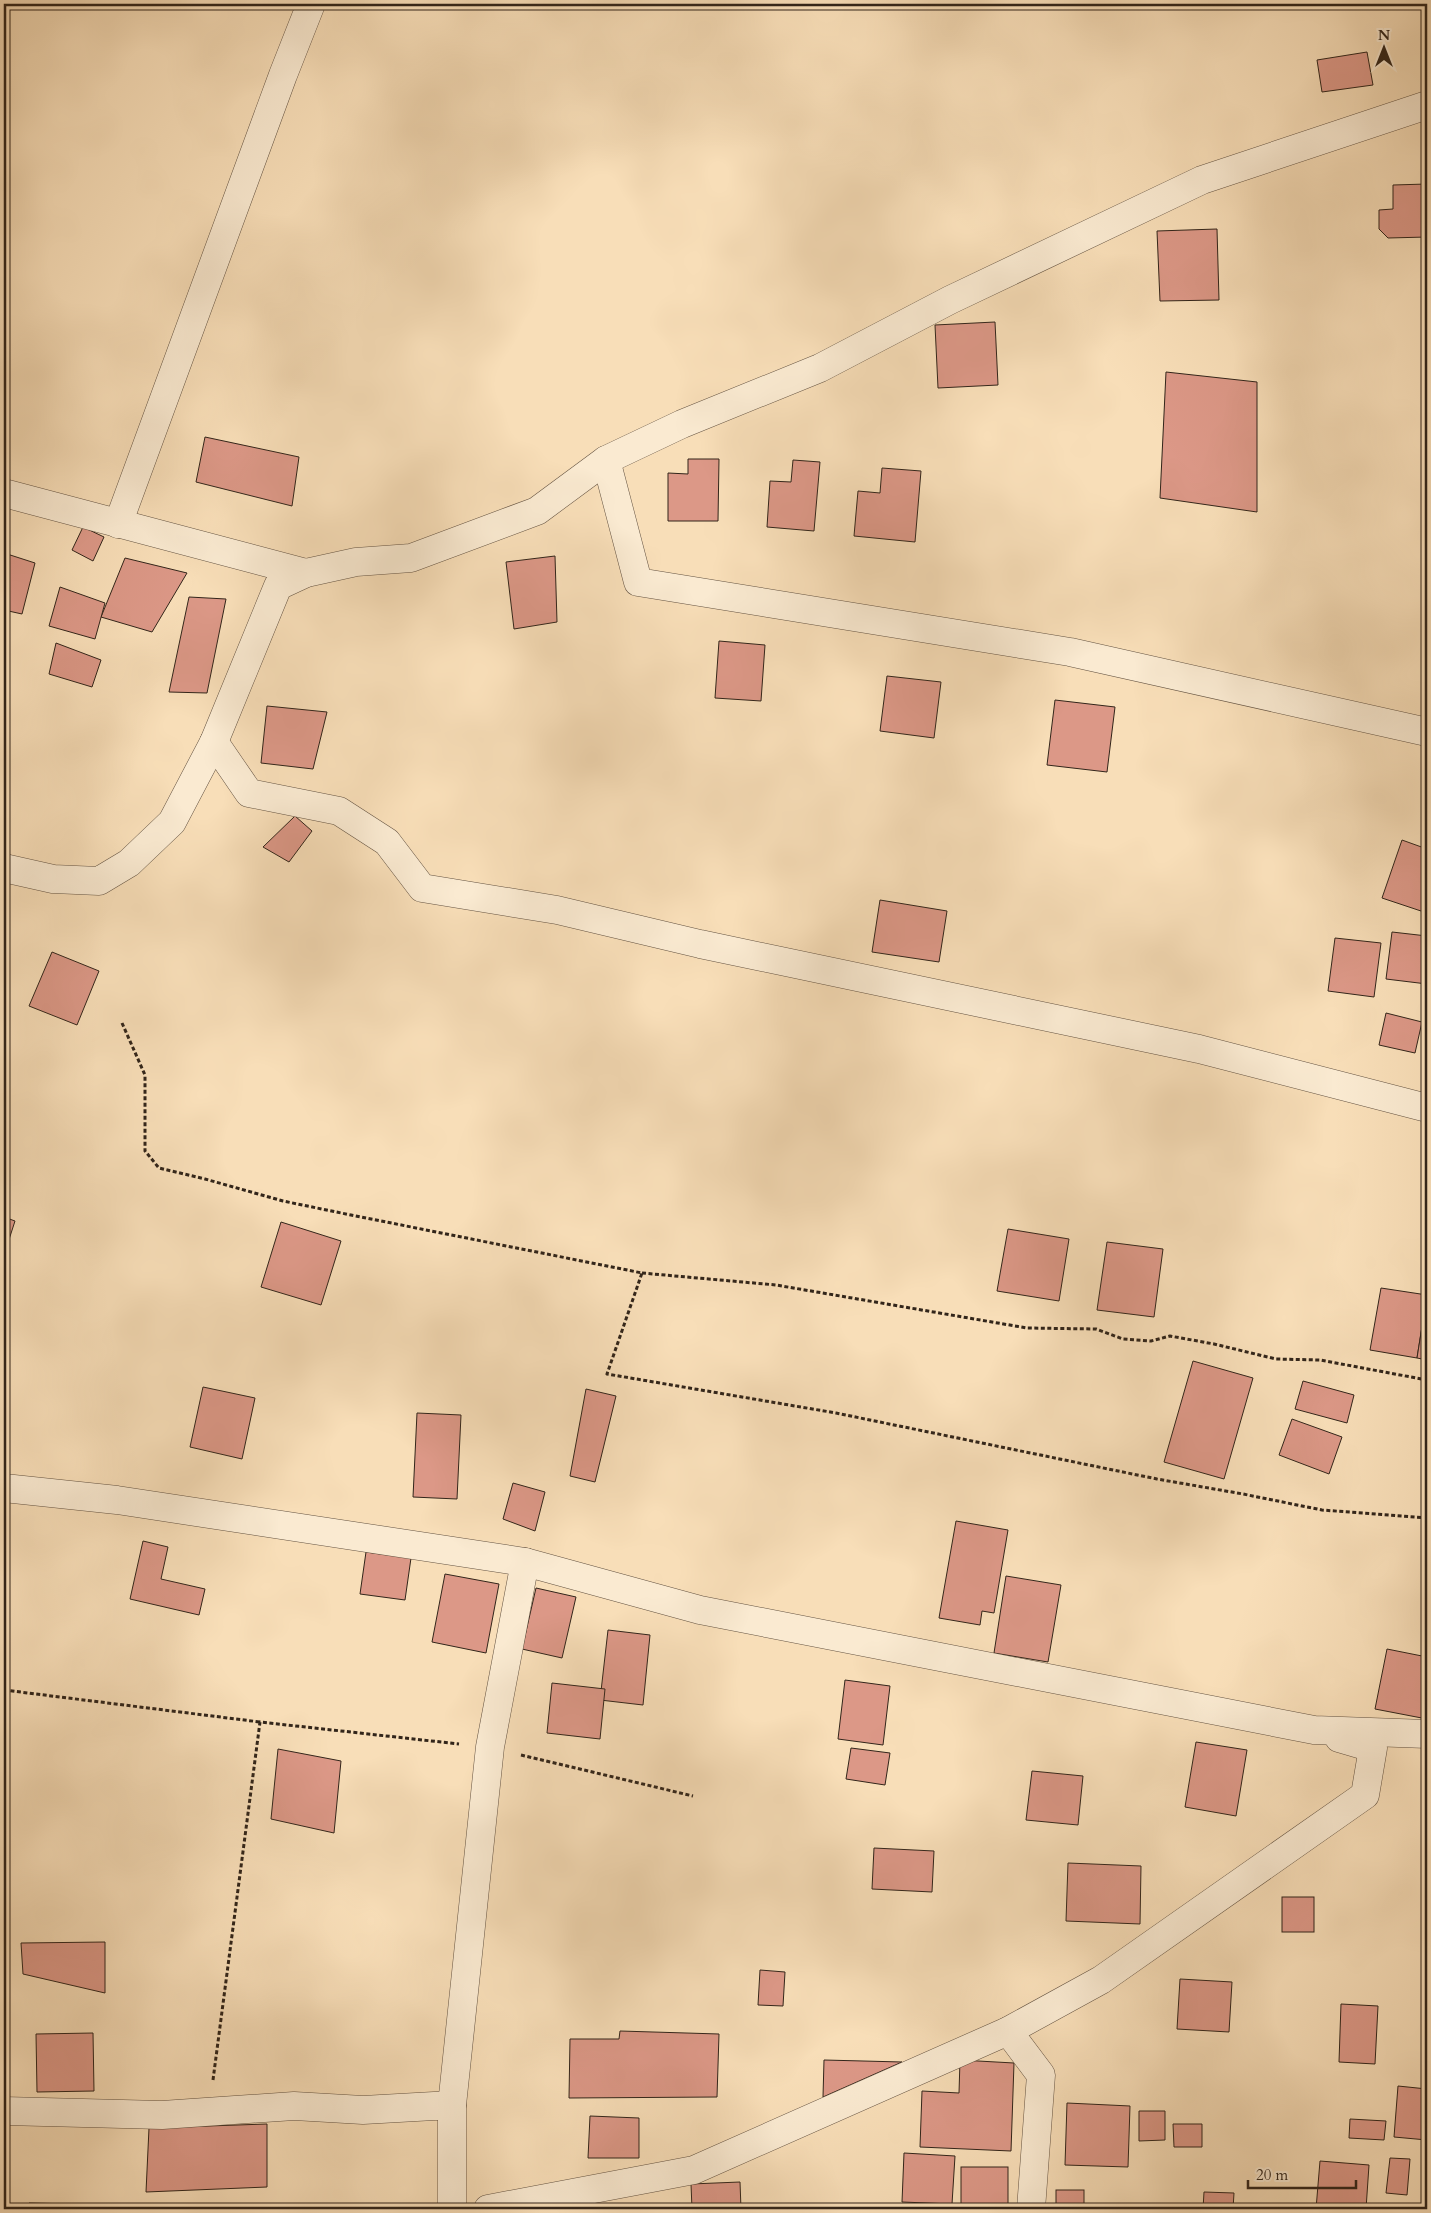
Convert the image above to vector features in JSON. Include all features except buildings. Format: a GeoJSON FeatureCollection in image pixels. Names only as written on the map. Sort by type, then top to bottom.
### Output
{"type":"FeatureCollection","features":[{"type":"Feature","properties":{"kind":"street"},"geometry":{"type":"LineString","coordinates":[[118,524],[279,84],[311,4]]}},
{"type":"Feature","properties":{"kind":"street"},"geometry":{"type":"LineString","coordinates":[[4,868],[53,879],[99,881],[129,863],[172,822],[214,742],[278,586],[306,573],[356,562],[410,558],[537,510],[606,460],[682,424],[820,368],[950,300],[1202,180],[1427,105]]}},
{"type":"Feature","properties":{"kind":"street"},"geometry":{"type":"LineString","coordinates":[[606,460],[638,582],[1070,652],[1427,732]]}},
{"type":"Feature","properties":{"kind":"street"},"geometry":{"type":"LineString","coordinates":[[4,493],[306,573]]}},
{"type":"Feature","properties":{"kind":"street"},"geometry":{"type":"LineString","coordinates":[[214,742],[249,793],[339,812],[387,842],[422,888],[557,910],[700,944],[1199,1049],[1427,1108]]}},
{"type":"Feature","properties":{"kind":"street"},"geometry":{"type":"LineString","coordinates":[[4,1488],[117,1500],[525,1562],[700,1610],[1314,1730],[1373,1748],[1365,1795],[1101,1980],[1008,2031],[694,2170],[488,2209]]}},
{"type":"Feature","properties":{"kind":"street"},"geometry":{"type":"LineString","coordinates":[[452,2209],[452,2105],[490,1747],[525,1562]]}},
{"type":"Feature","properties":{"kind":"street"},"geometry":{"type":"LineString","coordinates":[[1314,1730],[1427,1734]]}},
{"type":"Feature","properties":{"kind":"street"},"geometry":{"type":"LineString","coordinates":[[1008,2031],[1041,2075],[1031,2209]]}},
{"type":"Feature","properties":{"kind":"street"},"geometry":{"type":"LineString","coordinates":[[4,2111],[162,2115],[294,2106],[363,2110],[452,2105]]}},
{"type":"Feature","properties":{"kind":"path"},"geometry":{"type":"LineString","coordinates":[[122,1023],[145,1075],[145,1150],[159,1168],[206,1178],[283,1201],[351,1216],[642,1273],[776,1285],[1027,1328],[1096,1329],[1123,1339],[1151,1341],[1170,1336],[1276,1358],[1320,1360],[1427,1380]]}},
{"type":"Feature","properties":{"kind":"path"},"geometry":{"type":"LineString","coordinates":[[642,1273],[607,1374],[836,1413],[1157,1480],[1243,1494],[1322,1510],[1427,1518]]}},
{"type":"Feature","properties":{"kind":"path"},"geometry":{"type":"LineString","coordinates":[[4,1690],[260,1722],[490,1747],[693,1796]]}},
{"type":"Feature","properties":{"kind":"path"},"geometry":{"type":"LineString","coordinates":[[209,2111],[260,1722]]}}]}
